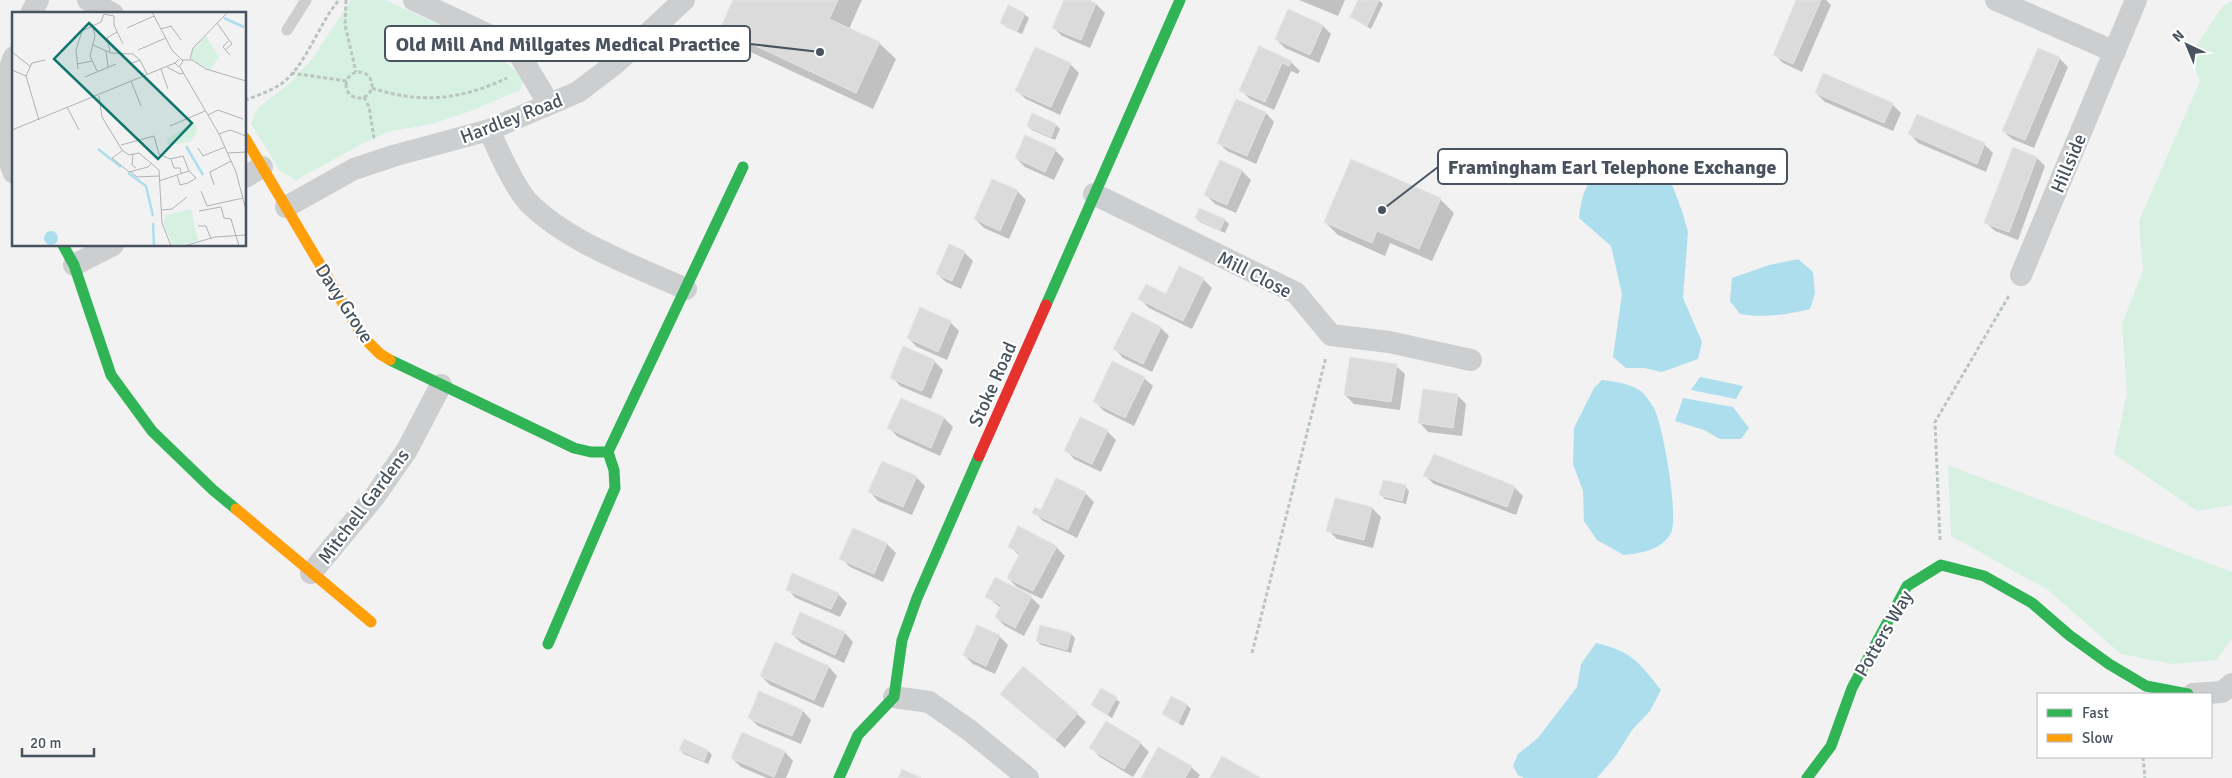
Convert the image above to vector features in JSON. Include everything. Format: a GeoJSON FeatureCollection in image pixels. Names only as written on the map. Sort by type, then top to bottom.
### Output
{"type":"FeatureCollection","features":[{"type":"Feature","properties":{"kind":"street"},"geometry":{"type":"LineString","coordinates":[[33,12],[38,0]]}},
{"type":"Feature","properties":{"kind":"street"},"geometry":{"type":"LineString","coordinates":[[88,0],[109,12]]}},
{"type":"Feature","properties":{"kind":"street"},"geometry":{"type":"LineString","coordinates":[[414,0],[506,43],[519,54],[548,104]]}},
{"type":"Feature","properties":{"kind":"street","name":"Hardley Road"},"geometry":{"type":"LineString","coordinates":[[286,207],[354,170],[378,161],[489,130],[578,92],[616,63],[684,0]]}},
{"type":"Feature","properties":{"kind":"street","name":"Stoke Road"},"geometry":{"type":"LineString","coordinates":[[894,697],[902,640],[917,598],[1180,0]]}},
{"type":"Feature","properties":{"kind":"street"},"geometry":{"type":"LineString","coordinates":[[1996,0],[2115,52]]}},
{"type":"Feature","properties":{"kind":"street","name":"Hillside"},"geometry":{"type":"LineString","coordinates":[[2021,274],[2136,0]]}},
{"type":"Feature","properties":{"kind":"street"},"geometry":{"type":"LineString","coordinates":[[12,64],[3,98],[2,134],[12,170]]}},
{"type":"Feature","properties":{"kind":"street"},"geometry":{"type":"LineString","coordinates":[[489,130],[528,202],[546,218],[596,247],[686,289]]}},
{"type":"Feature","properties":{"kind":"street","name":"Davy Grove"},"geometry":{"type":"LineString","coordinates":[[246,142],[254,172],[286,207],[363,337],[394,363],[574,448],[591,452],[608,452]]}},
{"type":"Feature","properties":{"kind":"street"},"geometry":{"type":"LineString","coordinates":[[548,644],[615,488],[614,470],[608,452],[743,167]]}},
{"type":"Feature","properties":{"kind":"street","name":"Mill Close"},"geometry":{"type":"LineString","coordinates":[[1094,194],[1296,293],[1331,335]]}},
{"type":"Feature","properties":{"kind":"street"},"geometry":{"type":"LineString","coordinates":[[63,246],[74,265],[112,374],[152,431],[213,490],[370,622]]}},
{"type":"Feature","properties":{"kind":"street"},"geometry":{"type":"LineString","coordinates":[[74,265],[111,246]]}},
{"type":"Feature","properties":{"kind":"street"},"geometry":{"type":"LineString","coordinates":[[1331,335],[1389,342],[1471,360]]}},
{"type":"Feature","properties":{"kind":"street","name":"Mitchell Gardens"},"geometry":{"type":"LineString","coordinates":[[311,573],[342,538],[396,466],[407,450],[441,385]]}},
{"type":"Feature","properties":{"kind":"street"},"geometry":{"type":"LineString","coordinates":[[1942,565],[1984,576],[2032,603],[2068,635],[2109,664],[2146,686],[2183,693]]}},
{"type":"Feature","properties":{"kind":"street","name":"Potters Way"},"geometry":{"type":"LineString","coordinates":[[1807,778],[1831,746],[1842,721],[1852,688],[1907,586],[1942,565]]}},
{"type":"Feature","properties":{"kind":"street"},"geometry":{"type":"LineString","coordinates":[[2208,693],[2222,692],[2232,684]]}},
{"type":"Feature","properties":{"kind":"street"},"geometry":{"type":"LineString","coordinates":[[839,778],[858,735],[894,697],[929,702],[969,730],[1028,778]]}},
{"type":"Feature","properties":{"kind":"lane"},"geometry":{"type":"LineString","coordinates":[[287,30],[306,0]]}},
{"type":"Feature","properties":{"kind":"path"},"geometry":{"type":"LineString","coordinates":[[246,100],[281,83],[291,73],[311,44],[328,13],[339,0]]}},
{"type":"Feature","properties":{"kind":"path"},"geometry":{"type":"LineString","coordinates":[[346,0],[345,25],[356,72]]}},
{"type":"Feature","properties":{"kind":"path"},"geometry":{"type":"LineString","coordinates":[[372,88],[408,98],[444,98],[490,86],[527,68]]}},
{"type":"Feature","properties":{"kind":"path"},"geometry":{"type":"LineString","coordinates":[[364,97],[352,96],[347,90],[347,81],[352,74],[360,72],[369,76],[372,88]]}},
{"type":"Feature","properties":{"kind":"path"},"geometry":{"type":"LineString","coordinates":[[291,73],[347,81]]}},
{"type":"Feature","properties":{"kind":"path"},"geometry":{"type":"LineString","coordinates":[[364,97],[372,88]]}},
{"type":"Feature","properties":{"kind":"path"},"geometry":{"type":"LineString","coordinates":[[364,97],[371,118],[378,161]]}},
{"type":"Feature","properties":{"kind":"path"},"geometry":{"type":"LineString","coordinates":[[1942,565],[1935,422],[2021,274]]}},
{"type":"Feature","properties":{"kind":"path"},"geometry":{"type":"LineString","coordinates":[[1252,653],[1331,335]]}},
{"type":"Feature","properties":{"kind":"path"},"geometry":{"type":"LineString","coordinates":[[2143,758],[2145,778]]}},
{"type":"Feature","properties":{"kind":"green space"},"geometry":{"type":"Polygon","coordinates":[[[351,0],[385,0],[433,22],[476,37],[524,78],[520,90],[471,111],[432,124],[391,131],[364,143],[296,180],[280,171],[251,123],[258,108],[291,82],[312,59],[351,0]]]}},
{"type":"Feature","properties":{"kind":"green space"},"geometry":{"type":"Polygon","coordinates":[[[2232,1],[2232,505],[2197,511],[2114,454],[2127,394],[2122,324],[2143,270],[2139,221],[2200,81],[2189,56],[2223,6],[2232,1]]]}},
{"type":"Feature","properties":{"kind":"green space"},"geometry":{"type":"Polygon","coordinates":[[[1948,465],[2232,572],[2232,638],[2217,660],[2172,664],[2121,654],[2048,590],[1951,536],[1948,465]]]}},
{"type":"Feature","properties":{"kind":"water"},"geometry":{"type":"Polygon","coordinates":[[[1638,166],[1657,172],[1671,182],[1682,211],[1688,232],[1683,298],[1702,342],[1698,359],[1662,372],[1644,368],[1626,368],[1613,357],[1622,294],[1611,246],[1579,218],[1585,191],[1589,183],[1603,174],[1638,166]]]}},
{"type":"Feature","properties":{"kind":"water"},"geometry":{"type":"Polygon","coordinates":[[[1798,259],[1813,272],[1815,293],[1810,309],[1775,315],[1740,314],[1730,301],[1732,278],[1769,265],[1798,259]]]}},
{"type":"Feature","properties":{"kind":"water"},"geometry":{"type":"Polygon","coordinates":[[[1700,377],[1743,386],[1736,399],[1691,390],[1700,377]]]}},
{"type":"Feature","properties":{"kind":"water"},"geometry":{"type":"Polygon","coordinates":[[[1602,380],[1628,385],[1642,392],[1654,408],[1662,432],[1672,490],[1673,523],[1671,533],[1667,539],[1657,547],[1644,552],[1624,555],[1597,540],[1584,521],[1583,491],[1573,464],[1574,428],[1594,388],[1602,380]]]}},
{"type":"Feature","properties":{"kind":"water"},"geometry":{"type":"Polygon","coordinates":[[[1683,398],[1733,407],[1749,428],[1741,439],[1720,439],[1704,430],[1675,421],[1683,398]]]}},
{"type":"Feature","properties":{"kind":"water"},"geometry":{"type":"Polygon","coordinates":[[[1596,643],[1618,650],[1633,659],[1661,690],[1650,711],[1632,730],[1615,757],[1597,778],[1524,778],[1518,775],[1513,766],[1518,754],[1538,738],[1577,687],[1581,664],[1596,643]]]}},
{"type":"Feature","properties":{"kind":"building"},"geometry":{"type":"Polygon","coordinates":[[[733,0],[838,0],[829,19],[880,42],[856,93],[720,29],[733,0]]]}},
{"type":"Feature","properties":{"kind":"building"},"geometry":{"type":"Polygon","coordinates":[[[1064,0],[1089,0],[1096,3],[1081,40],[1052,28],[1064,0]]]}},
{"type":"Feature","properties":{"kind":"building"},"geometry":{"type":"Polygon","coordinates":[[[1358,0],[1379,0],[1367,26],[1350,17],[1358,0]]]}},
{"type":"Feature","properties":{"kind":"building"},"geometry":{"type":"Polygon","coordinates":[[[1796,0],[1821,0],[1793,64],[1773,55],[1796,0]]]}},
{"type":"Feature","properties":{"kind":"building"},"geometry":{"type":"Polygon","coordinates":[[[1008,5],[1025,13],[1017,31],[1000,23],[1008,5]]]}},
{"type":"Feature","properties":{"kind":"building"},"geometry":{"type":"Polygon","coordinates":[[[1288,9],[1323,25],[1310,55],[1275,39],[1288,9]]]}},
{"type":"Feature","properties":{"kind":"building"},"geometry":{"type":"Polygon","coordinates":[[[1259,46],[1292,61],[1289,66],[1282,63],[1265,102],[1239,91],[1259,46]]]}},
{"type":"Feature","properties":{"kind":"building"},"geometry":{"type":"Polygon","coordinates":[[[1035,47],[1071,63],[1051,107],[1015,91],[1035,47]]]}},
{"type":"Feature","properties":{"kind":"building"},"geometry":{"type":"Polygon","coordinates":[[[2038,48],[2060,57],[2025,140],[2002,131],[2038,48]]]}},
{"type":"Feature","properties":{"kind":"building"},"geometry":{"type":"Polygon","coordinates":[[[1823,73],[1893,103],[1884,123],[1815,93],[1823,73]]]}},
{"type":"Feature","properties":{"kind":"building"},"geometry":{"type":"Polygon","coordinates":[[[1236,99],[1266,112],[1247,156],[1217,143],[1236,99]]]}},
{"type":"Feature","properties":{"kind":"building"},"geometry":{"type":"Polygon","coordinates":[[[1032,113],[1056,124],[1051,137],[1027,126],[1032,113]]]}},
{"type":"Feature","properties":{"kind":"building"},"geometry":{"type":"Polygon","coordinates":[[[1917,114],[1985,143],[1977,164],[1908,134],[1917,114]]]}},
{"type":"Feature","properties":{"kind":"building"},"geometry":{"type":"Polygon","coordinates":[[[1025,135],[1056,149],[1045,172],[1015,158],[1025,135]]]}},
{"type":"Feature","properties":{"kind":"building"},"geometry":{"type":"Polygon","coordinates":[[[2013,147],[2037,157],[2009,232],[1984,223],[2013,147]]]}},
{"type":"Feature","properties":{"kind":"building"},"geometry":{"type":"Polygon","coordinates":[[[1351,159],[1441,198],[1419,249],[1377,231],[1372,243],[1324,222],[1351,159]]]}},
{"type":"Feature","properties":{"kind":"building"},"geometry":{"type":"Polygon","coordinates":[[[1220,160],[1242,170],[1227,205],[1204,195],[1220,160]]]}},
{"type":"Feature","properties":{"kind":"building"},"geometry":{"type":"Polygon","coordinates":[[[992,179],[1018,190],[1000,231],[974,219],[992,179]]]}},
{"type":"Feature","properties":{"kind":"building"},"geometry":{"type":"Polygon","coordinates":[[[1199,208],[1225,219],[1220,230],[1195,218],[1199,208]]]}},
{"type":"Feature","properties":{"kind":"building"},"geometry":{"type":"Polygon","coordinates":[[[949,244],[965,251],[952,281],[936,274],[949,244]]]}},
{"type":"Feature","properties":{"kind":"building"},"geometry":{"type":"Polygon","coordinates":[[[1179,266],[1204,278],[1183,321],[1138,299],[1146,284],[1166,294],[1179,266]]]}},
{"type":"Feature","properties":{"kind":"building"},"geometry":{"type":"Polygon","coordinates":[[[920,307],[951,321],[938,352],[907,338],[920,307]]]}},
{"type":"Feature","properties":{"kind":"building"},"geometry":{"type":"Polygon","coordinates":[[[1132,312],[1161,327],[1143,364],[1113,349],[1132,312]]]}},
{"type":"Feature","properties":{"kind":"building"},"geometry":{"type":"Polygon","coordinates":[[[903,346],[935,360],[922,391],[890,378],[903,346]]]}},
{"type":"Feature","properties":{"kind":"building"},"geometry":{"type":"Polygon","coordinates":[[[1350,357],[1397,364],[1391,402],[1344,395],[1350,357]]]}},
{"type":"Feature","properties":{"kind":"building"},"geometry":{"type":"Polygon","coordinates":[[[1112,361],[1145,377],[1125,418],[1093,402],[1112,361]]]}},
{"type":"Feature","properties":{"kind":"building"},"geometry":{"type":"Polygon","coordinates":[[[1423,389],[1458,394],[1453,428],[1418,423],[1423,389]]]}},
{"type":"Feature","properties":{"kind":"building"},"geometry":{"type":"Polygon","coordinates":[[[901,398],[944,417],[931,448],[887,428],[901,398]]]}},
{"type":"Feature","properties":{"kind":"building"},"geometry":{"type":"Polygon","coordinates":[[[1080,417],[1108,430],[1092,464],[1064,451],[1080,417]]]}},
{"type":"Feature","properties":{"kind":"building"},"geometry":{"type":"Polygon","coordinates":[[[1434,454],[1515,486],[1507,507],[1423,476],[1434,454]]]}},
{"type":"Feature","properties":{"kind":"building"},"geometry":{"type":"Polygon","coordinates":[[[882,461],[917,476],[903,507],[868,492],[882,461]]]}},
{"type":"Feature","properties":{"kind":"building"},"geometry":{"type":"Polygon","coordinates":[[[1056,478],[1086,492],[1068,530],[1032,513],[1035,507],[1041,510],[1056,478]]]}},
{"type":"Feature","properties":{"kind":"building"},"geometry":{"type":"Polygon","coordinates":[[[1383,480],[1406,485],[1402,501],[1379,495],[1383,480]]]}},
{"type":"Feature","properties":{"kind":"building"},"geometry":{"type":"Polygon","coordinates":[[[1335,498],[1372,507],[1364,540],[1326,531],[1335,498]]]}},
{"type":"Feature","properties":{"kind":"building"},"geometry":{"type":"Polygon","coordinates":[[[1018,526],[1057,546],[1033,591],[1007,578],[1020,553],[1008,547],[1018,526]]]}},
{"type":"Feature","properties":{"kind":"building"},"geometry":{"type":"Polygon","coordinates":[[[853,528],[887,543],[874,574],[839,559],[853,528]]]}},
{"type":"Feature","properties":{"kind":"building"},"geometry":{"type":"Polygon","coordinates":[[[792,573],[839,593],[831,609],[786,590],[792,573]]]}},
{"type":"Feature","properties":{"kind":"building"},"geometry":{"type":"Polygon","coordinates":[[[995,577],[1032,596],[1015,628],[995,617],[1001,605],[985,597],[995,577]]]}},
{"type":"Feature","properties":{"kind":"building"},"geometry":{"type":"Polygon","coordinates":[[[800,612],[845,632],[835,655],[791,634],[800,612]]]}},
{"type":"Feature","properties":{"kind":"building"},"geometry":{"type":"Polygon","coordinates":[[[977,625],[1000,635],[986,666],[963,655],[977,625]]]}},
{"type":"Feature","properties":{"kind":"building"},"geometry":{"type":"Polygon","coordinates":[[[1040,625],[1071,633],[1067,650],[1036,641],[1040,625]]]}},
{"type":"Feature","properties":{"kind":"building"},"geometry":{"type":"Polygon","coordinates":[[[775,642],[829,666],[814,700],[760,676],[775,642]]]}},
{"type":"Feature","properties":{"kind":"building"},"geometry":{"type":"Polygon","coordinates":[[[1023,666],[1078,713],[1055,740],[1000,694],[1023,666]]]}},
{"type":"Feature","properties":{"kind":"building"},"geometry":{"type":"Polygon","coordinates":[[[1101,688],[1117,697],[1107,715],[1091,705],[1101,688]]]}},
{"type":"Feature","properties":{"kind":"building"},"geometry":{"type":"Polygon","coordinates":[[[759,691],[803,710],[792,736],[748,718],[759,691]]]}},
{"type":"Feature","properties":{"kind":"building"},"geometry":{"type":"Polygon","coordinates":[[[1171,696],[1187,704],[1178,723],[1162,714],[1171,696]]]}},
{"type":"Feature","properties":{"kind":"building"},"geometry":{"type":"Polygon","coordinates":[[[1106,721],[1141,742],[1124,769],[1089,748],[1106,721]]]}},
{"type":"Feature","properties":{"kind":"building"},"geometry":{"type":"Polygon","coordinates":[[[742,732],[785,751],[774,777],[731,758],[742,732]]]}},
{"type":"Feature","properties":{"kind":"building"},"geometry":{"type":"Polygon","coordinates":[[[684,739],[708,750],[704,761],[679,750],[684,739]]]}},
{"type":"Feature","properties":{"kind":"building"},"geometry":{"type":"Polygon","coordinates":[[[1158,747],[1192,766],[1185,778],[1141,778],[1158,747]]]}},
{"type":"Feature","properties":{"kind":"building"},"geometry":{"type":"Polygon","coordinates":[[[1222,756],[1261,778],[1210,778],[1222,756]]]}},
{"type":"Feature","properties":{"kind":"building"},"geometry":{"type":"Polygon","coordinates":[[[902,769],[921,778],[898,778],[902,769]]]}},
{"type":"Feature","properties":{"kind":"traffic: fast"},"geometry":{"type":"LineString","coordinates":[[1046,305],[1180,0]]}},
{"type":"Feature","properties":{"kind":"traffic: fast"},"geometry":{"type":"LineString","coordinates":[[548,644],[615,488],[614,470],[608,452],[743,167]]}},
{"type":"Feature","properties":{"kind":"traffic: fast"},"geometry":{"type":"LineString","coordinates":[[64,246],[74,265],[111,375],[152,431],[213,490],[236,509]]}},
{"type":"Feature","properties":{"kind":"traffic: fast"},"geometry":{"type":"LineString","coordinates":[[390,360],[574,448],[591,452],[608,452]]}},
{"type":"Feature","properties":{"kind":"traffic: fast"},"geometry":{"type":"LineString","coordinates":[[839,778],[858,735],[894,697],[902,640],[917,598],[979,456]]}},
{"type":"Feature","properties":{"kind":"traffic: fast"},"geometry":{"type":"LineString","coordinates":[[1807,778],[1831,746],[1852,688],[1907,586],[1941,565],[1984,576],[2032,603],[2069,635],[2109,664],[2146,686],[2183,693]]}},
{"type":"Feature","properties":{"kind":"traffic: slow"},"geometry":{"type":"LineString","coordinates":[[246,140],[363,337],[380,354],[390,360]]}},
{"type":"Feature","properties":{"kind":"traffic: slow"},"geometry":{"type":"LineString","coordinates":[[236,509],[371,622]]}},
{"type":"Feature","properties":{"kind":"traffic: jam"},"geometry":{"type":"LineString","coordinates":[[979,456],[1046,305]]}},
{"type":"Feature","properties":{"kind":"place","name":"Old Mill And Millgates Medical Practice"},"geometry":{"type":"Point","coordinates":[820,52]}},
{"type":"Feature","properties":{"kind":"place","name":"Framingham Earl Telephone Exchange"},"geometry":{"type":"Point","coordinates":[1382,210]}}]}
